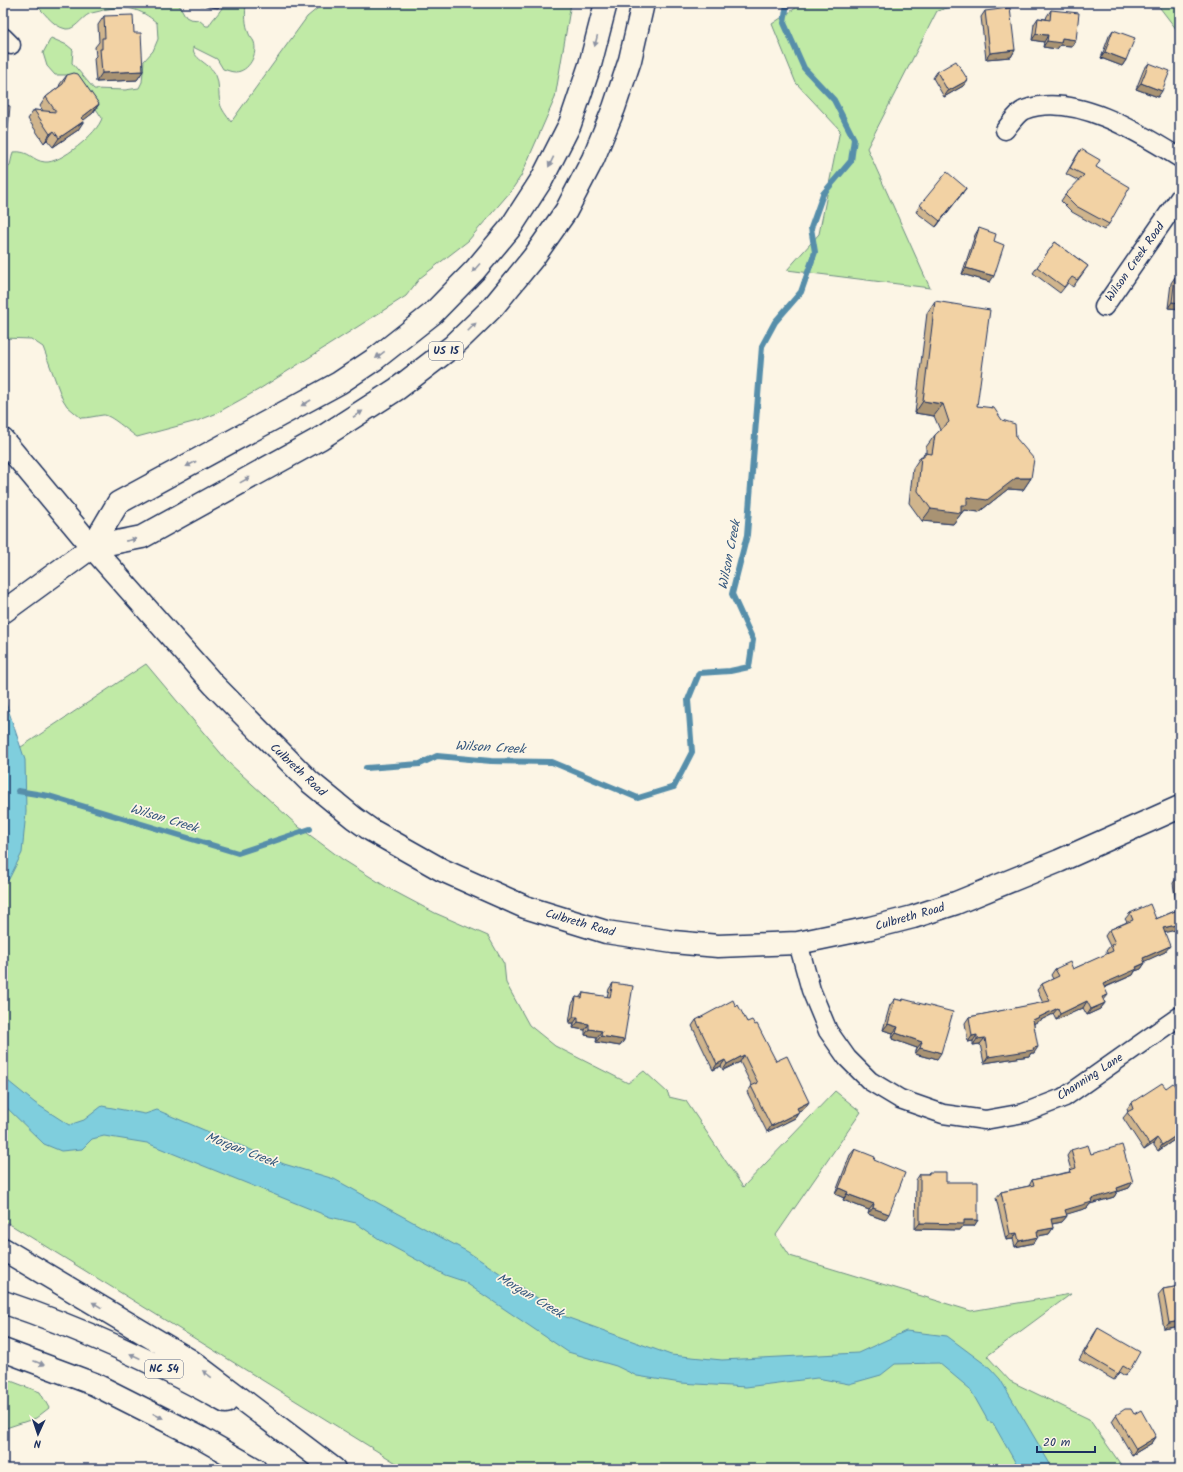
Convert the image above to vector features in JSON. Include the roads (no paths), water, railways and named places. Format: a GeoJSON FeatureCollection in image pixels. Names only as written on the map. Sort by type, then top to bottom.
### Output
{"type":"FeatureCollection","features":[{"type":"Feature","properties":{"kind":"main road","name":"US 15"},"geometry":{"type":"LineString","coordinates":[[3,612],[92,547],[118,503],[339,383],[375,359],[432,314],[475,270],[511,227],[538,185],[570,124],[590,65],[606,3]]}},
{"type":"Feature","properties":{"kind":"main road","name":"US 15"},"geometry":{"type":"LineString","coordinates":[[92,547],[142,537],[321,438],[404,384],[453,346],[493,307],[533,258],[566,211],[593,159],[616,101],[630,60],[643,3]]}},
{"type":"Feature","properties":{"kind":"main road","name":"Culbreth Road"},"geometry":{"type":"LineString","coordinates":[[3,440],[92,547],[214,685],[289,763],[354,818],[398,846],[442,870],[525,907],[606,932],[673,942],[718,946],[798,943],[870,928],[913,917],[956,903],[1059,861],[1180,807]]}},
{"type":"Feature","properties":{"kind":"main road"},"geometry":{"type":"LineString","coordinates":[[3,1249],[191,1361],[316,1456]]}},
{"type":"Feature","properties":{"kind":"main road","name":"NC 54"},"geometry":{"type":"LineString","coordinates":[[3,1302],[94,1337],[182,1378],[261,1422],[334,1469]]}},
{"type":"Feature","properties":{"kind":"main road"},"geometry":{"type":"LineString","coordinates":[[3,1350],[94,1384],[201,1438],[255,1469]]}},
{"type":"Feature","properties":{"kind":"street"},"geometry":{"type":"LineString","coordinates":[[1005,130],[1022,110],[1045,105],[1074,109],[1111,119],[1180,158]]}},
{"type":"Feature","properties":{"kind":"street","name":"Wilson Creek Road"},"geometry":{"type":"LineString","coordinates":[[1104,307],[1180,197]]}},
{"type":"Feature","properties":{"kind":"street","name":"Channing Lane"},"geometry":{"type":"LineString","coordinates":[[798,943],[814,997],[828,1031],[847,1058],[870,1081],[900,1099],[943,1114],[985,1120],[1024,1113],[1065,1097],[1180,1016]]}},
{"type":"Feature","properties":{"kind":"water"},"geometry":{"type":"Polygon","coordinates":[[[3,694],[25,760],[26,812],[22,853],[9,879],[3,885],[3,694]]]}},
{"type":"Feature","properties":{"kind":"water","name":"Morgan Creek"},"geometry":{"type":"Polygon","coordinates":[[[3,1077],[35,1103],[69,1125],[84,1120],[102,1106],[145,1114],[157,1110],[284,1164],[334,1179],[468,1252],[566,1317],[671,1355],[722,1360],[858,1353],[906,1331],[947,1336],[990,1368],[1000,1379],[1053,1469],[1019,1469],[993,1423],[988,1421],[970,1389],[939,1363],[895,1364],[881,1375],[849,1384],[817,1378],[746,1387],[681,1383],[637,1376],[616,1366],[568,1352],[463,1281],[445,1275],[382,1241],[356,1223],[330,1217],[147,1143],[104,1136],[92,1139],[82,1149],[61,1151],[44,1144],[3,1104],[3,1077]]]}},
{"type":"Feature","properties":{"kind":"waterway","name":"Wilson Creek"},"geometry":{"type":"LineString","coordinates":[[366,768],[420,764],[437,756],[491,761],[552,762],[638,798],[674,787],[692,752],[688,700],[699,673],[730,671],[749,667],[753,640],[732,594],[747,535],[762,346],[775,322],[801,292],[815,252],[811,228],[823,194],[851,161],[854,139],[834,100],[804,68],[784,23],[787,3]]}},
{"type":"Feature","properties":{"kind":"waterway","name":"Wilson Creek"},"geometry":{"type":"LineString","coordinates":[[18,791],[49,796],[238,853],[310,829]]}}]}
